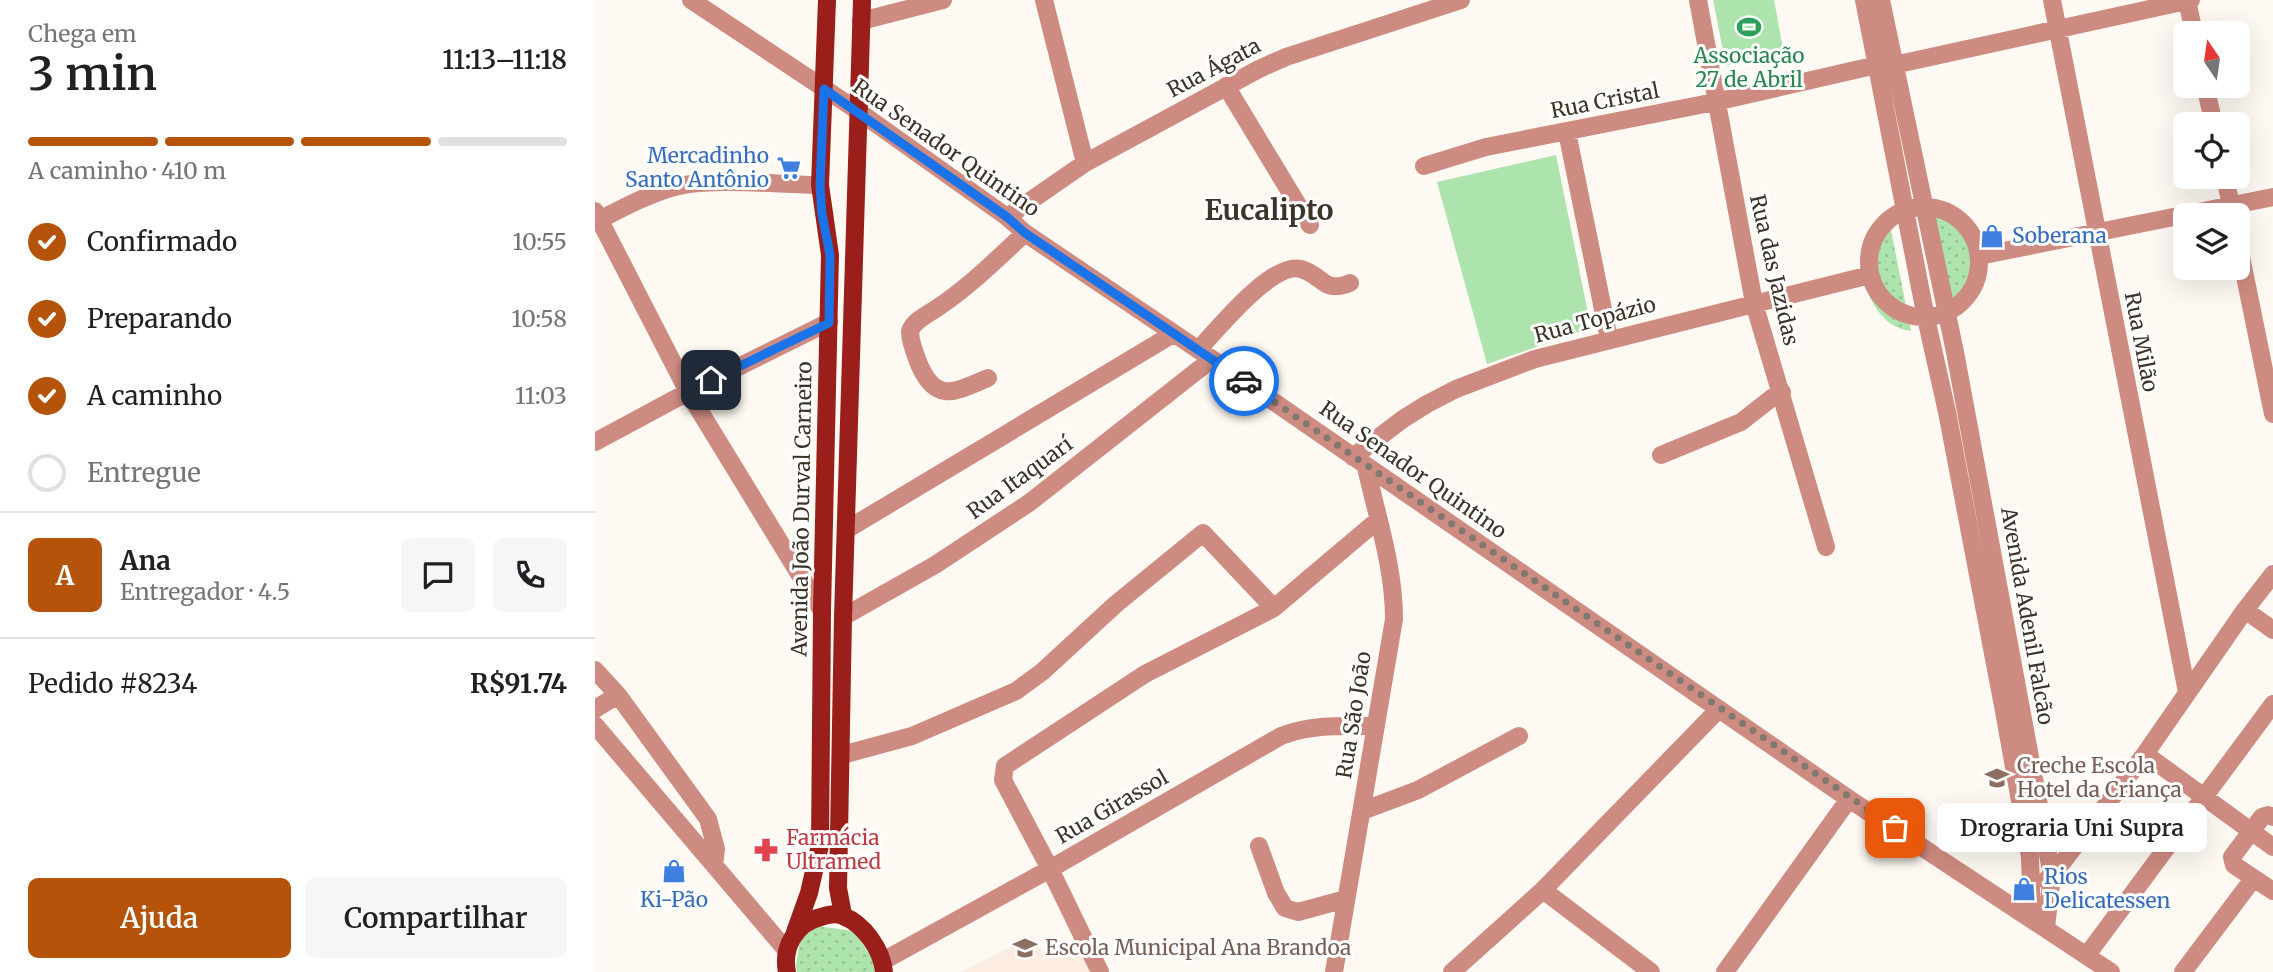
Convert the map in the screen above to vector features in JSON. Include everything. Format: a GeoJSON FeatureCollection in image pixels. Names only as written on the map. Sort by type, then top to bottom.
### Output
{"type":"FeatureCollection","features":[{"type":"Feature","properties":{"kind":"main road","name":"Avenida João Durval Carneiro"},"geometry":{"type":"LineString","coordinates":[[787,951],[810,893],[820,845],[830,255],[820,186],[827,0]]}},
{"type":"Feature","properties":{"kind":"main road","name":"Avenida João Durval Carneiro"},"geometry":{"type":"LineString","coordinates":[[843,915],[838,888],[843,617],[862,0]]}},
{"type":"Feature","properties":{"kind":"main road"},"geometry":{"type":"LineString","coordinates":[[795,932],[810,920],[843,915],[864,931],[874,943],[883,967]]}},
{"type":"Feature","properties":{"kind":"main road"},"geometry":{"type":"LineString","coordinates":[[787,951],[787,972]]}},
{"type":"Feature","properties":{"kind":"street","name":"Rua Senador Quintino"},"geometry":{"type":"LineString","coordinates":[[691,0],[857,111],[1007,217],[1025,233],[1205,354],[1849,799],[2111,972]]}},
{"type":"Feature","properties":{"kind":"street"},"geometry":{"type":"LineString","coordinates":[[861,21],[943,0]]}},
{"type":"Feature","properties":{"kind":"street"},"geometry":{"type":"LineString","coordinates":[[1044,0],[1085,163]]}},
{"type":"Feature","properties":{"kind":"street","name":"Rua Ágata"},"geometry":{"type":"LineString","coordinates":[[1007,217],[1085,163],[1226,86],[1286,57],[1461,0]]}},
{"type":"Feature","properties":{"kind":"street","name":"Rua das Jazidas"},"geometry":{"type":"LineString","coordinates":[[1698,0],[1754,303],[1826,547]]}},
{"type":"Feature","properties":{"kind":"street","name":"Avenida Adenil Falcão"},"geometry":{"type":"LineString","coordinates":[[1864,0],[1885,65],[1915,209],[1947,313],[1972,443],[2013,710],[2032,890],[2039,922]]}},
{"type":"Feature","properties":{"kind":"street","name":"Avenida Adenil Falcão"},"geometry":{"type":"LineString","coordinates":[[1881,0],[1885,65]]}},
{"type":"Feature","properties":{"kind":"street","name":"Rua Milão"},"geometry":{"type":"LineString","coordinates":[[2052,0],[2187,692]]}},
{"type":"Feature","properties":{"kind":"street"},"geometry":{"type":"LineString","coordinates":[[2188,0],[2192,21]]}},
{"type":"Feature","properties":{"kind":"street","name":"Rua Cristal"},"geometry":{"type":"LineString","coordinates":[[1424,166],[1486,147],[1715,102],[2188,0]]}},
{"type":"Feature","properties":{"kind":"street"},"geometry":{"type":"LineString","coordinates":[[1226,86],[1310,225]]}},
{"type":"Feature","properties":{"kind":"street"},"geometry":{"type":"LineString","coordinates":[[1567,132],[1609,339]]}},
{"type":"Feature","properties":{"kind":"street"},"geometry":{"type":"LineString","coordinates":[[820,186],[702,183],[676,187],[597,217],[688,392],[822,611]]}},
{"type":"Feature","properties":{"kind":"street"},"geometry":{"type":"LineString","coordinates":[[2250,205],[2273,197]]}},
{"type":"Feature","properties":{"kind":"street"},"geometry":{"type":"LineString","coordinates":[[1915,209],[1940,209],[1954,216],[1967,227],[1975,240],[1979,256],[1980,268],[1972,290],[1957,307],[1947,313],[1926,318],[1907,315],[1890,307],[1877,293],[1870,275],[1869,255],[1875,236],[1888,220],[1915,209]]}},
{"type":"Feature","properties":{"kind":"street","name":"Avenida Adenil Falcão"},"geometry":{"type":"LineString","coordinates":[[1915,209],[1926,318],[2013,710],[2043,826],[2052,876],[2039,922]]}},
{"type":"Feature","properties":{"kind":"street"},"geometry":{"type":"LineString","coordinates":[[1979,256],[2173,221]]}},
{"type":"Feature","properties":{"kind":"street"},"geometry":{"type":"LineString","coordinates":[[988,378],[960,390],[943,391],[935,388],[925,380],[916,358],[911,327],[961,292],[1025,233]]}},
{"type":"Feature","properties":{"kind":"street","name":"Rua Itaquarí"},"geometry":{"type":"LineString","coordinates":[[843,617],[935,565],[1029,503],[1205,354],[1250,296],[1280,272],[1297,268],[1335,288],[1350,283]]}},
{"type":"Feature","properties":{"kind":"street","name":"Rua Topázio"},"geometry":{"type":"LineString","coordinates":[[1359,462],[1403,419],[1456,389],[1535,359],[1870,275]]}},
{"type":"Feature","properties":{"kind":"street"},"geometry":{"type":"LineString","coordinates":[[2246,280],[2273,414]]}},
{"type":"Feature","properties":{"kind":"street"},"geometry":{"type":"LineString","coordinates":[[595,442],[688,392],[829,323]]}},
{"type":"Feature","properties":{"kind":"street"},"geometry":{"type":"LineString","coordinates":[[846,530],[1173,334]]}},
{"type":"Feature","properties":{"kind":"street"},"geometry":{"type":"LineString","coordinates":[[1661,454],[1741,422],[1782,392]]}},
{"type":"Feature","properties":{"kind":"street"},"geometry":{"type":"LineString","coordinates":[[1954,447],[1972,443]]}},
{"type":"Feature","properties":{"kind":"street","name":"Rua São João"},"geometry":{"type":"LineString","coordinates":[[1334,972],[1394,618],[1390,563],[1359,462]]}},
{"type":"Feature","properties":{"kind":"street"},"geometry":{"type":"LineString","coordinates":[[1100,972],[1003,780],[1005,766],[1134,681],[1274,608],[1378,520]]}},
{"type":"Feature","properties":{"kind":"street"},"geometry":{"type":"LineString","coordinates":[[842,755],[912,736],[1016,691],[1042,672],[1116,604],[1203,533],[1274,608]]}},
{"type":"Feature","properties":{"kind":"street"},"geometry":{"type":"LineString","coordinates":[[2032,890],[2052,876],[2145,754],[2273,574]]}},
{"type":"Feature","properties":{"kind":"street"},"geometry":{"type":"LineString","coordinates":[[2245,610],[2273,630]]}},
{"type":"Feature","properties":{"kind":"street"},"geometry":{"type":"LineString","coordinates":[[595,670],[618,695],[708,819],[716,849],[714,865]]}},
{"type":"Feature","properties":{"kind":"street"},"geometry":{"type":"LineString","coordinates":[[595,709],[618,695]]}},
{"type":"Feature","properties":{"kind":"street"},"geometry":{"type":"LineString","coordinates":[[2087,955],[2273,704]]}},
{"type":"Feature","properties":{"kind":"street"},"geometry":{"type":"LineString","coordinates":[[1452,972],[1543,890],[1719,709]]}},
{"type":"Feature","properties":{"kind":"street"},"geometry":{"type":"LineString","coordinates":[[595,726],[787,951]]}},
{"type":"Feature","properties":{"kind":"street","name":"Rua Girassol"},"geometry":{"type":"LineString","coordinates":[[883,967],[1281,736],[1298,729],[1374,726]]}},
{"type":"Feature","properties":{"kind":"street"},"geometry":{"type":"LineString","coordinates":[[1362,811],[1418,790],[1519,736]]}},
{"type":"Feature","properties":{"kind":"street"},"geometry":{"type":"LineString","coordinates":[[2145,754],[2273,847]]}},
{"type":"Feature","properties":{"kind":"street"},"geometry":{"type":"LineString","coordinates":[[2043,826],[2056,836],[2066,836],[2121,785]]}},
{"type":"Feature","properties":{"kind":"street"},"geometry":{"type":"LineString","coordinates":[[1725,972],[1849,799]]}},
{"type":"Feature","properties":{"kind":"street"},"geometry":{"type":"LineString","coordinates":[[2273,817],[2262,817],[2232,857],[2234,865],[2251,882],[2273,891]]}},
{"type":"Feature","properties":{"kind":"street"},"geometry":{"type":"LineString","coordinates":[[1259,846],[1276,893],[1286,908],[1298,912],[1346,899]]}},
{"type":"Feature","properties":{"kind":"street"},"geometry":{"type":"LineString","coordinates":[[2183,972],[2251,882]]}},
{"type":"Feature","properties":{"kind":"street"},"geometry":{"type":"LineString","coordinates":[[1543,890],[1630,966],[1651,972]]}},
{"type":"Feature","properties":{"kind":"shaded area","name":"Escola Municipal Ana Brandoa"},"geometry":{"type":"Polygon","coordinates":[[[1033,936],[1043,955],[1074,940],[1090,972],[961,972],[1033,936]]]}},
{"type":"Feature","properties":{"kind":"green space","name":"Associação 27 de Abril"},"geometry":{"type":"Polygon","coordinates":[[[1713,0],[1774,0],[1784,54],[1726,66],[1713,0]]]}},
{"type":"Feature","properties":{"kind":"green space"},"geometry":{"type":"Polygon","coordinates":[[[1556,155],[1591,328],[1487,364],[1437,182],[1556,155]]]}},
{"type":"Feature","properties":{"kind":"green space"},"geometry":{"type":"Polygon","coordinates":[[[1931,212],[1960,230],[1970,249],[1972,277],[1969,295],[1965,306],[1953,322],[1931,212]]]}},
{"type":"Feature","properties":{"kind":"green space"},"geometry":{"type":"Polygon","coordinates":[[[1890,225],[1911,331],[1891,324],[1883,317],[1866,286],[1867,265],[1876,245],[1890,225]]]}},
{"type":"Feature","properties":{"kind":"green space"},"geometry":{"type":"Polygon","coordinates":[[[817,926],[854,931],[874,961],[875,972],[797,972],[800,940],[817,926]]]}},
{"type":"Feature","properties":{"kind":"way so far"},"geometry":{"type":"LineString","coordinates":[[1244,381],[1849,799],[1895,828]]}},
{"type":"Feature","properties":{"kind":"place","name":"Associação 27 de Abril"},"geometry":{"type":"Point","coordinates":[1749,27]}},
{"type":"Feature","properties":{"kind":"place","name":"Mercadinho Santo Antônio"},"geometry":{"type":"Point","coordinates":[789,168]}},
{"type":"Feature","properties":{"kind":"place","name":"Soberana"},"geometry":{"type":"Point","coordinates":[1992,236]}},
{"type":"Feature","properties":{"kind":"place","name":"Creche Escola Hotel da Criança"},"geometry":{"type":"Point","coordinates":[1997,778]}},
{"type":"Feature","properties":{"kind":"place","name":"Drograria Uni Supra"},"geometry":{"type":"Point","coordinates":[1895,828]}},
{"type":"Feature","properties":{"kind":"place","name":"Farmácia Ultramed"},"geometry":{"type":"Point","coordinates":[766,850]}},
{"type":"Feature","properties":{"kind":"place","name":"Ki-Pão"},"geometry":{"type":"Point","coordinates":[674,871]}},
{"type":"Feature","properties":{"kind":"place","name":"Rios Delicatessen"},"geometry":{"type":"Point","coordinates":[2024,889]}},
{"type":"Feature","properties":{"kind":"place","name":"Escola Municipal Ana Brandoa"},"geometry":{"type":"Point","coordinates":[1025,948]}},
{"type":"Feature","properties":{"kind":"district","name":"Eucalipto"},"geometry":{"type":"Point","coordinates":[1269,210]}},
{"type":"Feature","properties":{"kind":"route"},"geometry":{"type":"LineString","coordinates":[[711,380],[829,323],[830,255],[820,186],[824,89],[1007,217],[1025,233],[1244,381]]}}]}
